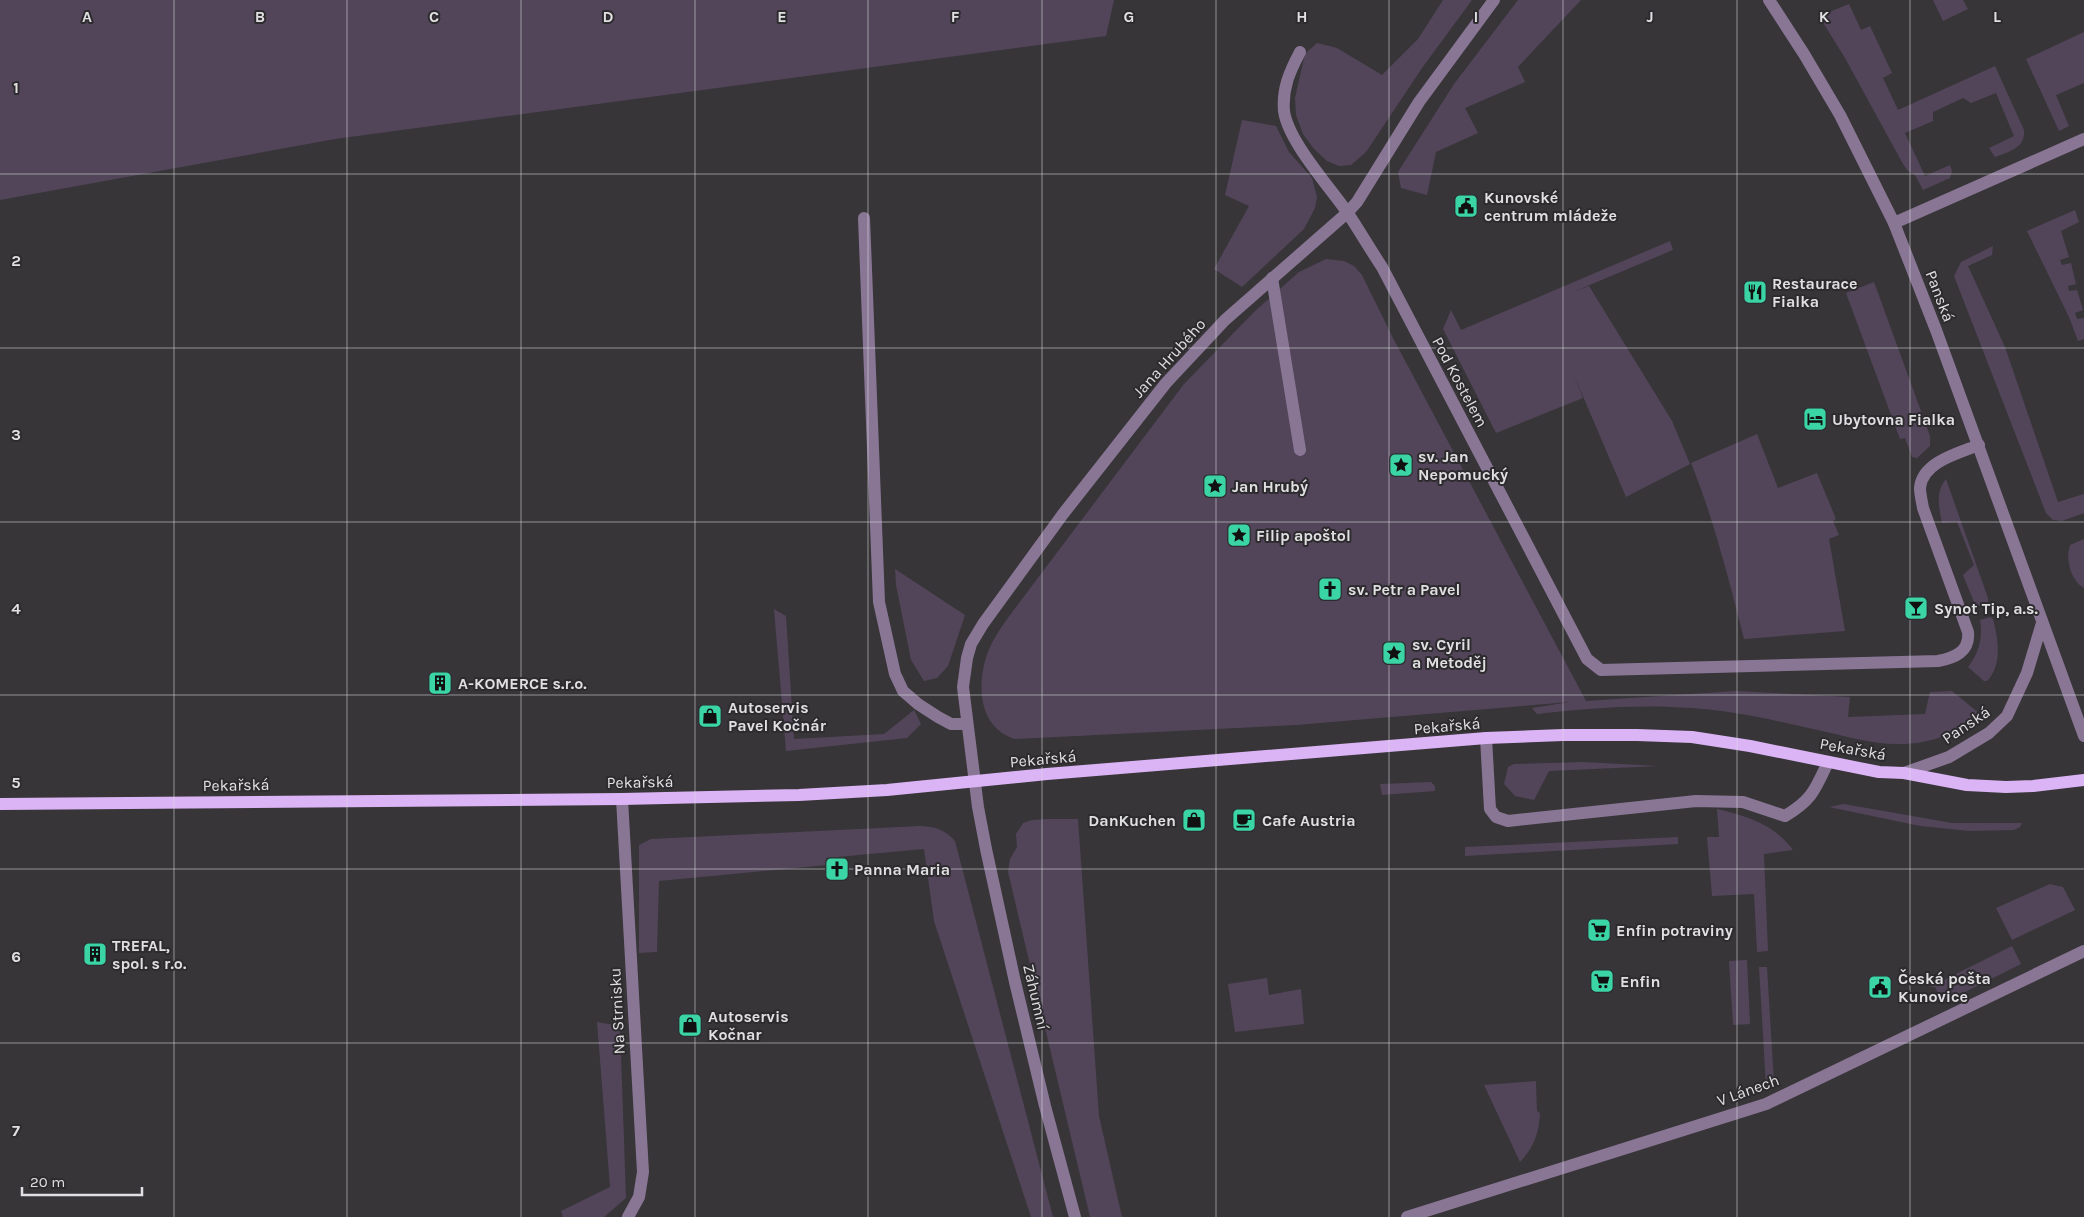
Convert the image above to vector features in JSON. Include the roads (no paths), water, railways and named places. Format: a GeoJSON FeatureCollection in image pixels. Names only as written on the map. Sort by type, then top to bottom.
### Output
{"type":"FeatureCollection","features":[{"type":"Feature","properties":{"kind":"main road","name":"Pekařská"},"geometry":{"type":"LineString","coordinates":[[0,804],[622,799],[799,795],[976,782],[1046,774],[1486,738],[1595,735],[1692,737],[1879,772],[1904,773],[1967,785],[2034,786],[2084,780]]}},
{"type":"Feature","properties":{"kind":"street","name":"Jana Hrubého"},"geometry":{"type":"LineString","coordinates":[[976,782],[963,704],[964,673],[971,644],[983,624],[1063,514],[1141,413],[1226,320],[1356,202],[1377,172],[1419,102],[1494,0]]}},
{"type":"Feature","properties":{"kind":"street","name":"Panská"},"geometry":{"type":"LineString","coordinates":[[1769,0],[1840,115],[1894,223],[1979,445],[2084,736]]}},
{"type":"Feature","properties":{"kind":"street","name":"Pod Kostelem"},"geometry":{"type":"LineString","coordinates":[[1300,52],[1285,87],[1285,116],[1295,139],[1347,212],[1382,267],[1587,659],[1601,670],[1938,661],[1957,656],[1968,643],[1968,632],[1923,508],[1920,487],[1924,476],[1937,464],[1979,445]]}},
{"type":"Feature","properties":{"kind":"street"},"geometry":{"type":"LineString","coordinates":[[1894,223],[2084,139]]}},
{"type":"Feature","properties":{"kind":"street"},"geometry":{"type":"LineString","coordinates":[[864,218],[879,602],[895,674],[903,691],[918,704],[951,724],[966,724]]}},
{"type":"Feature","properties":{"kind":"street"},"geometry":{"type":"LineString","coordinates":[[1272,278],[1300,450]]}},
{"type":"Feature","properties":{"kind":"street","name":"Panská"},"geometry":{"type":"LineString","coordinates":[[1904,773],[1949,757],[1989,733],[2006,716],[2027,673],[2042,623]]}},
{"type":"Feature","properties":{"kind":"street"},"geometry":{"type":"LineString","coordinates":[[1486,738],[1490,809],[1496,817],[1508,821],[1696,802],[1743,802],[1785,816],[1802,806],[1814,793],[1828,762]]}},
{"type":"Feature","properties":{"kind":"street","name":"Záhumní"},"geometry":{"type":"LineString","coordinates":[[976,782],[986,849],[1013,973],[1045,1106],[1075,1217]]}},
{"type":"Feature","properties":{"kind":"street","name":"Na Strnisku"},"geometry":{"type":"LineString","coordinates":[[622,799],[642,1172],[639,1197],[628,1217]]}},
{"type":"Feature","properties":{"kind":"street","name":"V Lánech"},"geometry":{"type":"LineString","coordinates":[[1407,1217],[1766,1104],[2084,951]]}},
{"type":"Feature","properties":{"kind":"place","name":"Kunovské centrum mládeže"},"geometry":{"type":"Point","coordinates":[1466,206]}},
{"type":"Feature","properties":{"kind":"place","name":"Restaurace Fialka"},"geometry":{"type":"Point","coordinates":[1755,292]}},
{"type":"Feature","properties":{"kind":"place","name":"Ubytovna Fialka"},"geometry":{"type":"Point","coordinates":[1815,419]}},
{"type":"Feature","properties":{"kind":"place","name":"sv. Jan Nepomucký"},"geometry":{"type":"Point","coordinates":[1401,465]}},
{"type":"Feature","properties":{"kind":"place","name":"Jan Hrubý"},"geometry":{"type":"Point","coordinates":[1215,486]}},
{"type":"Feature","properties":{"kind":"place","name":"Filip apoštol"},"geometry":{"type":"Point","coordinates":[1239,535]}},
{"type":"Feature","properties":{"kind":"place","name":"sv. Petr a Pavel"},"geometry":{"type":"Point","coordinates":[1330,589]}},
{"type":"Feature","properties":{"kind":"place","name":"Synot Tip, a.s."},"geometry":{"type":"Point","coordinates":[1916,608]}},
{"type":"Feature","properties":{"kind":"place","name":"sv. Cyril a Metoděj"},"geometry":{"type":"Point","coordinates":[1394,653]}},
{"type":"Feature","properties":{"kind":"place","name":"A-KOMERCE s.r.o."},"geometry":{"type":"Point","coordinates":[440,683]}},
{"type":"Feature","properties":{"kind":"place","name":"Autoservis Pavel Kočnár"},"geometry":{"type":"Point","coordinates":[710,716]}},
{"type":"Feature","properties":{"kind":"place","name":"DanKuchen"},"geometry":{"type":"Point","coordinates":[1194,820]}},
{"type":"Feature","properties":{"kind":"place","name":"Cafe Austria"},"geometry":{"type":"Point","coordinates":[1244,820]}},
{"type":"Feature","properties":{"kind":"place","name":"Panna Maria"},"geometry":{"type":"Point","coordinates":[837,869]}},
{"type":"Feature","properties":{"kind":"place","name":"Enfin potraviny"},"geometry":{"type":"Point","coordinates":[1599,930]}},
{"type":"Feature","properties":{"kind":"place","name":"TREFAL, spol. s r.o."},"geometry":{"type":"Point","coordinates":[95,954]}},
{"type":"Feature","properties":{"kind":"place","name":"Enfin"},"geometry":{"type":"Point","coordinates":[1602,981]}},
{"type":"Feature","properties":{"kind":"place","name":"Česká pošta Kunovice"},"geometry":{"type":"Point","coordinates":[1880,987]}},
{"type":"Feature","properties":{"kind":"place","name":"Autoservis Kočnar"},"geometry":{"type":"Point","coordinates":[690,1025]}}]}
